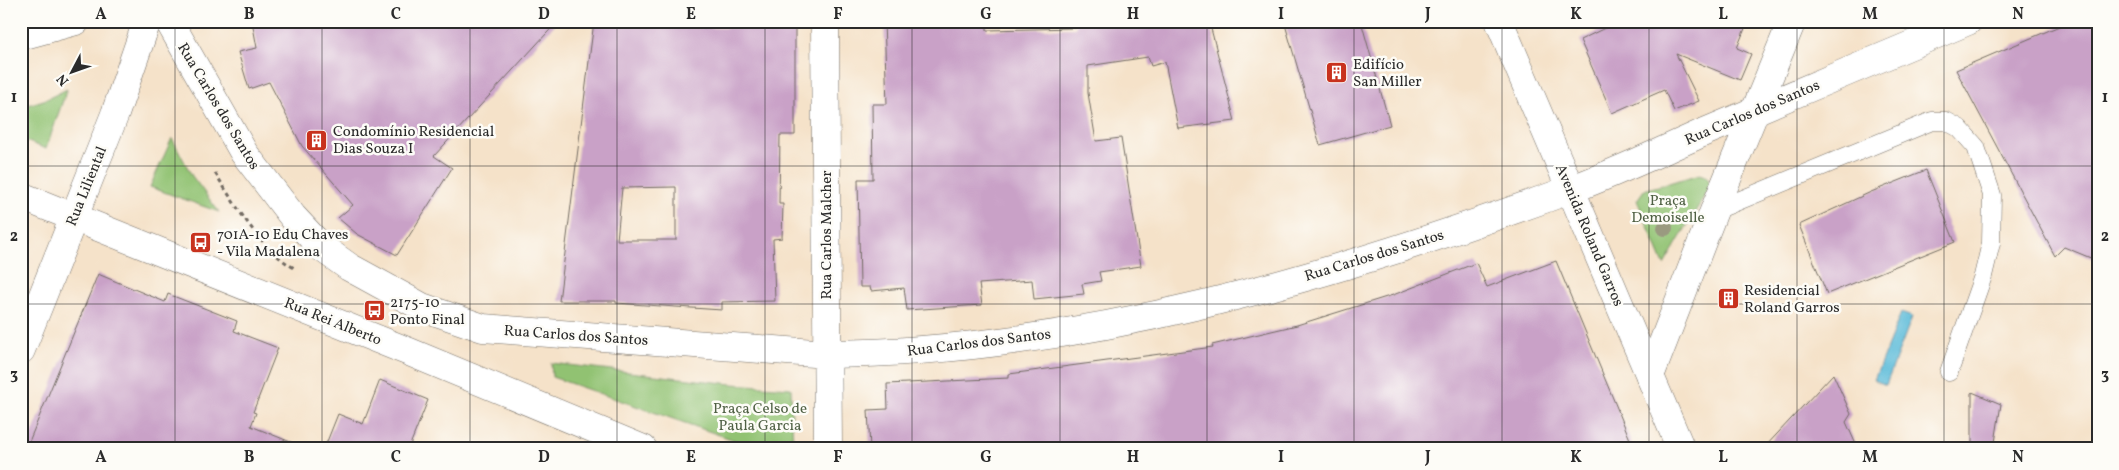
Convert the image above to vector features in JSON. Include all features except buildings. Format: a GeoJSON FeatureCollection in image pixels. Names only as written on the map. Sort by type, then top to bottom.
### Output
{"type":"FeatureCollection","features":[{"type":"Feature","properties":{"kind":"street"},"geometry":{"type":"LineString","coordinates":[[21,36],[76,21]]}},
{"type":"Feature","properties":{"kind":"street","name":"Rua Liliental"},"geometry":{"type":"LineString","coordinates":[[21,350],[115,114],[147,21]]}},
{"type":"Feature","properties":{"kind":"street","name":"Rua Carlos dos Santos"},"geometry":{"type":"LineString","coordinates":[[168,21],[244,153],[293,217],[321,247],[348,267],[422,307],[483,328],[827,354],[880,353],[1019,341],[1184,308],[1354,264],[1571,190],[1968,21]]}},
{"type":"Feature","properties":{"kind":"street","name":"Rua Carlos Malcher"},"geometry":{"type":"LineString","coordinates":[[825,21],[828,449]]}},
{"type":"Feature","properties":{"kind":"street","name":"Avenida Roland Garros"},"geometry":{"type":"LineString","coordinates":[[1499,21],[1681,449]]}},
{"type":"Feature","properties":{"kind":"street"},"geometry":{"type":"LineString","coordinates":[[1650,376],[1714,210],[1757,110],[1792,21]]}},
{"type":"Feature","properties":{"kind":"street","name":"Rua Rei Alberto"},"geometry":{"type":"LineString","coordinates":[[21,196],[643,449]]}},
{"type":"Feature","properties":{"kind":"lane"},"geometry":{"type":"LineString","coordinates":[[1714,210],[1932,121],[1946,121],[1959,128],[1976,147],[1992,195],[1991,243],[1983,276],[1949,372]]}},
{"type":"Feature","properties":{"kind":"green space"},"geometry":{"type":"Polygon","coordinates":[[[67,89],[46,149],[21,139],[21,107],[47,99],[67,89]]]}},
{"type":"Feature","properties":{"kind":"green space"},"geometry":{"type":"Polygon","coordinates":[[[172,138],[192,176],[219,212],[150,187],[172,138]]]}},
{"type":"Feature","properties":{"kind":"green space","name":"Praça Demoiselle"},"geometry":{"type":"Polygon","coordinates":[[[1700,174],[1707,177],[1711,185],[1664,265],[1637,200],[1644,190],[1700,174]]]}},
{"type":"Feature","properties":{"kind":"green space","name":"Praça Celso de Paula Garcia"},"geometry":{"type":"Polygon","coordinates":[[[551,363],[732,384],[791,388],[793,449],[760,449],[552,377],[551,363]]]}},
{"type":"Feature","properties":{"kind":"water"},"geometry":{"type":"Polygon","coordinates":[[[1901,313],[1912,317],[1886,385],[1874,380],[1901,313]]]}},
{"type":"Feature","properties":{"kind":"place","name":"Edifício San Miller"},"geometry":{"type":"Point","coordinates":[1337,73]}},
{"type":"Feature","properties":{"kind":"place","name":"Condomínio Residencial Dias Souza I"},"geometry":{"type":"Point","coordinates":[317,140]}},
{"type":"Feature","properties":{"kind":"place","name":"701A-10 Edu Chaves - Vila Madalena"},"geometry":{"type":"Point","coordinates":[201,243]}},
{"type":"Feature","properties":{"kind":"place","name":"Residencial Roland Garros"},"geometry":{"type":"Point","coordinates":[1728,299]}},
{"type":"Feature","properties":{"kind":"place","name":"2175-10 Ponto Final"},"geometry":{"type":"Point","coordinates":[374,311]}}]}
